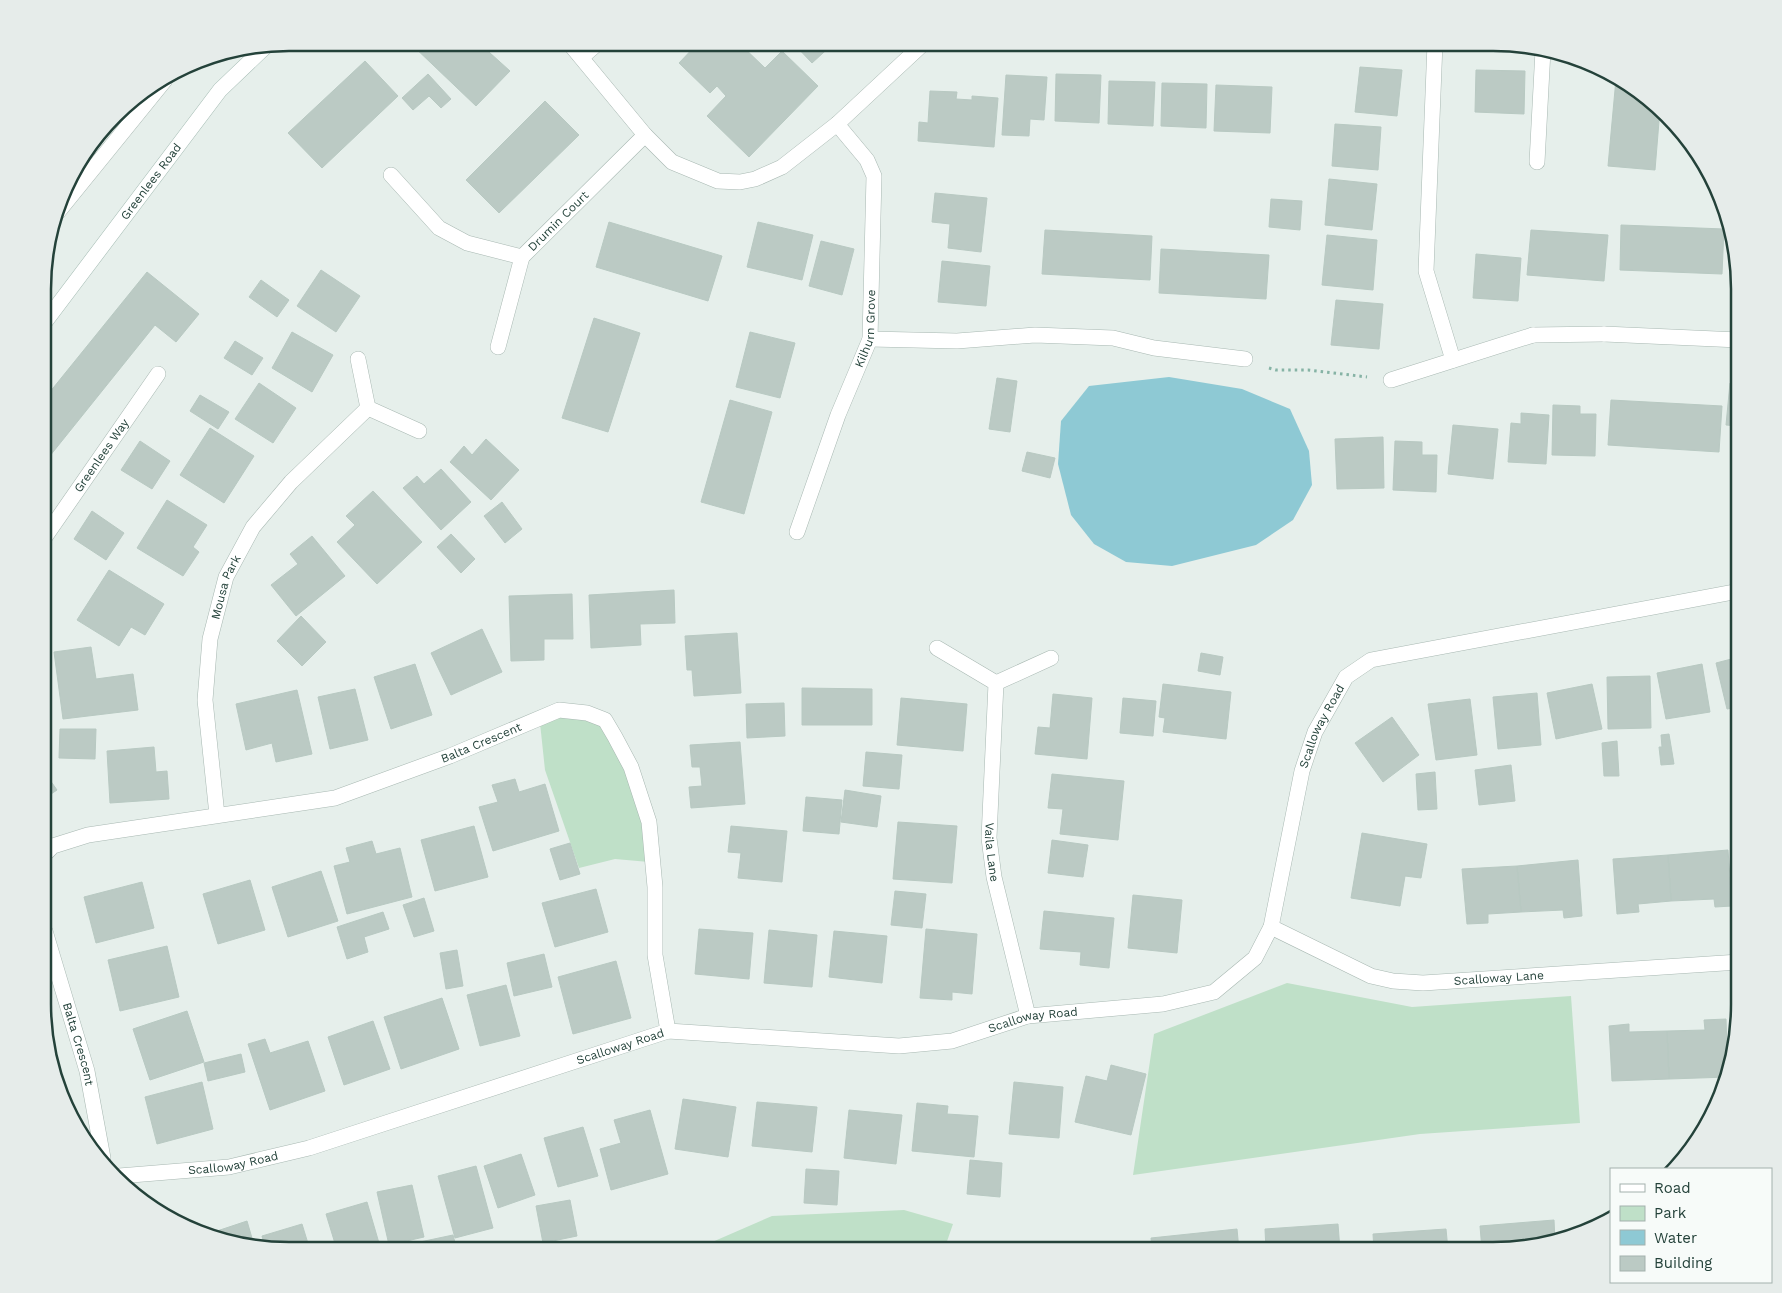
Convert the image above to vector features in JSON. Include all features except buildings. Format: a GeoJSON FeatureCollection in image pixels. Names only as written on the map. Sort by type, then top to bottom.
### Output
{"type":"FeatureCollection","features":[{"type":"Feature","properties":{"kind":"street"},"geometry":{"type":"LineString","coordinates":[[576,51],[645,135],[672,162],[718,181],[740,182],[755,179],[782,167],[837,124],[915,51]]}},
{"type":"Feature","properties":{"kind":"street"},"geometry":{"type":"LineString","coordinates":[[582,57],[589,51]]}},
{"type":"Feature","properties":{"kind":"street"},"geometry":{"type":"LineString","coordinates":[[1435,51],[1426,271],[1453,360]]}},
{"type":"Feature","properties":{"kind":"street","name":"Greenlees Road"},"geometry":{"type":"LineString","coordinates":[[51,314],[220,90],[259,53]]}},
{"type":"Feature","properties":{"kind":"street"},"geometry":{"type":"LineString","coordinates":[[1537,162],[1543,57]]}},
{"type":"Feature","properties":{"kind":"street"},"geometry":{"type":"LineString","coordinates":[[69,199],[155,92]]}},
{"type":"Feature","properties":{"kind":"street","name":"Kilhurn Grove"},"geometry":{"type":"LineString","coordinates":[[797,532],[838,414],[870,339],[874,176],[867,160],[837,124]]}},
{"type":"Feature","properties":{"kind":"street","name":"Drumin Court"},"geometry":{"type":"LineString","coordinates":[[391,175],[439,228],[467,243],[522,257],[645,135]]}},
{"type":"Feature","properties":{"kind":"street"},"geometry":{"type":"LineString","coordinates":[[498,347],[522,257]]}},
{"type":"Feature","properties":{"kind":"street"},"geometry":{"type":"LineString","coordinates":[[1391,380],[1533,335],[1604,334],[1731,340]]}},
{"type":"Feature","properties":{"kind":"street"},"geometry":{"type":"LineString","coordinates":[[870,339],[957,341],[1035,335],[1113,338],[1154,348],[1245,360]]}},
{"type":"Feature","properties":{"kind":"street"},"geometry":{"type":"LineString","coordinates":[[358,359],[368,408],[419,431]]}},
{"type":"Feature","properties":{"kind":"street","name":"Greenlees Way"},"geometry":{"type":"LineString","coordinates":[[51,528],[158,374]]}},
{"type":"Feature","properties":{"kind":"street","name":"Mousa Park"},"geometry":{"type":"LineString","coordinates":[[217,815],[205,700],[210,639],[226,577],[253,527],[291,482],[368,408]]}},
{"type":"Feature","properties":{"kind":"street","name":"Scalloway Road"},"geometry":{"type":"LineString","coordinates":[[125,1176],[229,1167],[309,1148],[668,1031],[899,1046],[952,1041],[1028,1016],[1163,1004],[1214,992],[1255,958],[1271,927],[1302,771],[1316,732],[1346,677],[1371,660],[1731,592]]}},
{"type":"Feature","properties":{"kind":"street"},"geometry":{"type":"LineString","coordinates":[[937,648],[996,684],[1051,658]]}},
{"type":"Feature","properties":{"kind":"street","name":"Vaila Lane"},"geometry":{"type":"LineString","coordinates":[[996,684],[989,838],[994,877],[1028,1016]]}},
{"type":"Feature","properties":{"kind":"street","name":"Balta Crescent"},"geometry":{"type":"LineString","coordinates":[[51,848],[88,835],[335,798],[450,756],[559,710],[587,713],[605,720],[631,767],[648,822],[655,887],[655,955],[668,1031]]}},
{"type":"Feature","properties":{"kind":"street","name":"Scalloway Lane"},"geometry":{"type":"LineString","coordinates":[[1271,927],[1371,976],[1393,981],[1424,983],[1731,963]]}},
{"type":"Feature","properties":{"kind":"street","name":"Balta Crescent"},"geometry":{"type":"LineString","coordinates":[[51,951],[87,1071],[102,1151]]}},
{"type":"Feature","properties":{"kind":"path"},"geometry":{"type":"LineString","coordinates":[[1245,360],[1276,370],[1308,370],[1391,380]]}},
{"type":"Feature","properties":{"kind":"green space"},"geometry":{"type":"Polygon","coordinates":[[[560,717],[586,719],[601,724],[627,768],[644,820],[649,862],[615,859],[579,868],[545,770],[540,723],[560,717]]]}},
{"type":"Feature","properties":{"kind":"green space"},"geometry":{"type":"Polygon","coordinates":[[[1287,983],[1412,1007],[1571,996],[1580,1123],[1420,1134],[1133,1175],[1154,1034],[1287,983]]]}},
{"type":"Feature","properties":{"kind":"green space"},"geometry":{"type":"Polygon","coordinates":[[[904,1210],[953,1224],[947,1242],[712,1242],[772,1216],[904,1210]]]}},
{"type":"Feature","properties":{"kind":"water"},"geometry":{"type":"Polygon","coordinates":[[[1169,377],[1242,389],[1290,409],[1309,451],[1312,485],[1293,520],[1256,545],[1172,566],[1126,562],[1094,544],[1071,515],[1058,464],[1061,421],[1089,386],[1169,377]]]}}]}
